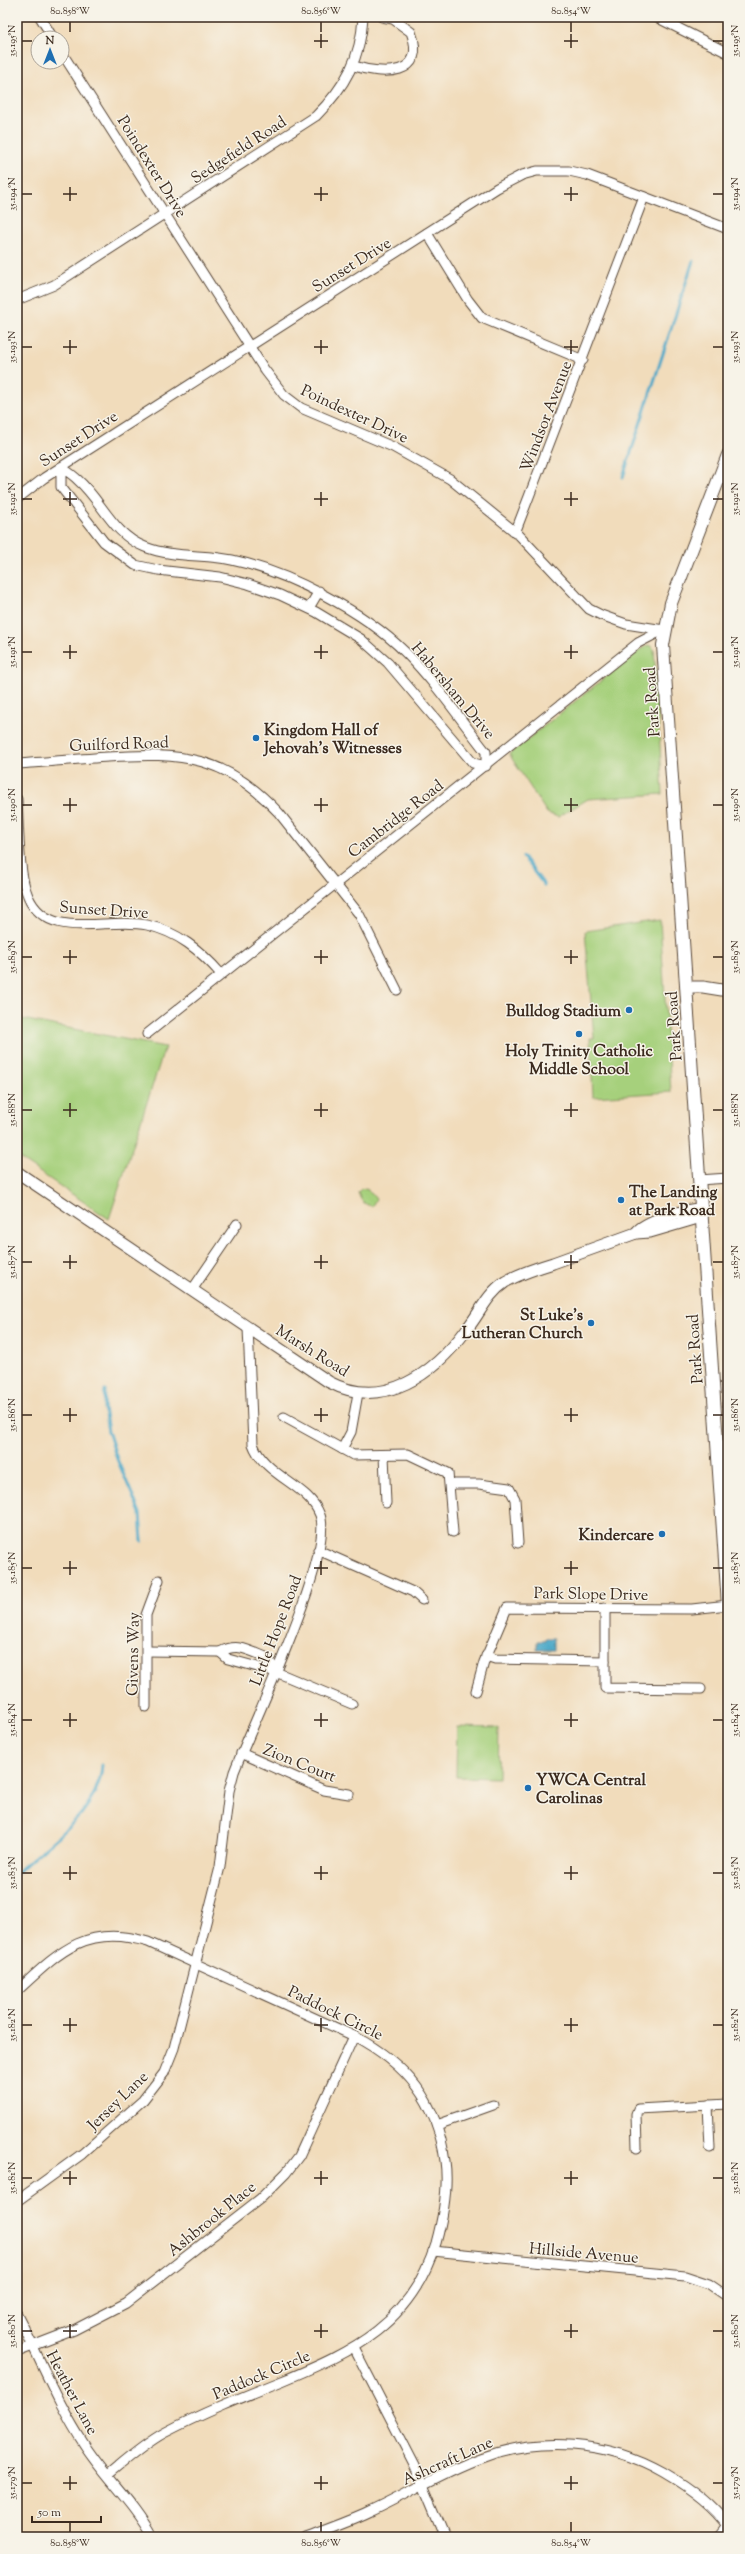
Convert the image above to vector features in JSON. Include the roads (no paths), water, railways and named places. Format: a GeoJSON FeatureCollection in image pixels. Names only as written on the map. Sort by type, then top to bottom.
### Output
{"type":"FeatureCollection","features":[{"type":"Feature","properties":{"kind":"main road","name":"Park Road"},"geometry":{"type":"LineString","coordinates":[[728,455],[724,475],[671,603],[664,630],[663,653],[728,1604]]}},
{"type":"Feature","properties":{"kind":"street"},"geometry":{"type":"LineString","coordinates":[[40,17],[48,30]]}},
{"type":"Feature","properties":{"kind":"street","name":"Sedgefield Road"},"geometry":{"type":"LineString","coordinates":[[17,300],[54,285],[308,122],[330,101],[354,66],[360,49],[363,17]]}},
{"type":"Feature","properties":{"kind":"street"},"geometry":{"type":"LineString","coordinates":[[354,66],[380,73],[393,72],[404,68],[411,61],[414,50],[411,32],[393,20],[382,17]]}},
{"type":"Feature","properties":{"kind":"street"},"geometry":{"type":"LineString","coordinates":[[656,17],[728,53]]}},
{"type":"Feature","properties":{"kind":"street","name":"Poindexter Drive"},"geometry":{"type":"LineString","coordinates":[[70,66],[249,346],[279,389],[295,404],[363,433],[422,462],[476,498],[515,533],[590,609],[601,615],[626,624],[664,630]]}},
{"type":"Feature","properties":{"kind":"street","name":"Sunset Drive"},"geometry":{"type":"LineString","coordinates":[[17,499],[61,467],[249,346],[497,188],[522,175],[537,171],[553,170],[577,173],[728,229]]}},
{"type":"Feature","properties":{"kind":"street","name":"Windsor Avenue"},"geometry":{"type":"LineString","coordinates":[[515,533],[583,360],[644,197]]}},
{"type":"Feature","properties":{"kind":"street"},"geometry":{"type":"LineString","coordinates":[[427,233],[468,300],[482,318],[583,360]]}},
{"type":"Feature","properties":{"kind":"street","name":"Habersham Drive"},"geometry":{"type":"LineString","coordinates":[[61,467],[79,480],[122,534],[145,547],[170,553],[232,560],[319,591],[370,624],[405,652],[426,674],[486,752],[486,766],[473,763],[388,663],[361,639],[309,608],[248,584],[220,577],[158,570],[135,565],[104,542],[61,487],[61,467]]}},
{"type":"Feature","properties":{"kind":"street"},"geometry":{"type":"LineString","coordinates":[[309,608],[319,591]]}},
{"type":"Feature","properties":{"kind":"street","name":"Cambridge Road"},"geometry":{"type":"LineString","coordinates":[[147,1034],[334,883],[486,766],[638,643],[664,630]]}},
{"type":"Feature","properties":{"kind":"street","name":"Guilford Road"},"geometry":{"type":"LineString","coordinates":[[17,764],[163,754],[194,759],[213,765],[232,774],[265,798],[334,883],[370,933],[397,990]]}},
{"type":"Feature","properties":{"kind":"street","name":"Sunset Drive"},"geometry":{"type":"LineString","coordinates":[[17,799],[23,878],[27,894],[36,909],[45,917],[63,924],[120,922],[147,925],[165,931],[195,947],[221,974]]}},
{"type":"Feature","properties":{"kind":"street"},"geometry":{"type":"LineString","coordinates":[[686,988],[703,987],[728,991]]}},
{"type":"Feature","properties":{"kind":"street","name":"Marsh Road"},"geometry":{"type":"LineString","coordinates":[[17,1172],[329,1382],[341,1388],[358,1393],[375,1393],[390,1390],[421,1374],[457,1342],[484,1303],[506,1282],[519,1275],[636,1233],[650,1232],[701,1213]]}},
{"type":"Feature","properties":{"kind":"street"},"geometry":{"type":"LineString","coordinates":[[699,1180],[728,1178]]}},
{"type":"Feature","properties":{"kind":"street"},"geometry":{"type":"LineString","coordinates":[[192,1290],[237,1224]]}},
{"type":"Feature","properties":{"kind":"street","name":"Little Hope Road"},"geometry":{"type":"LineString","coordinates":[[196,1963],[220,1867],[229,1790],[241,1754],[302,1608],[318,1550],[322,1522],[317,1508],[310,1500],[266,1466],[259,1459],[253,1444],[248,1328]]}},
{"type":"Feature","properties":{"kind":"street"},"geometry":{"type":"LineString","coordinates":[[342,1448],[351,1432],[358,1393]]}},
{"type":"Feature","properties":{"kind":"street"},"geometry":{"type":"LineString","coordinates":[[284,1417],[353,1455],[413,1456],[448,1472],[453,1532]]}},
{"type":"Feature","properties":{"kind":"street"},"geometry":{"type":"LineString","coordinates":[[384,1455],[386,1504]]}},
{"type":"Feature","properties":{"kind":"street"},"geometry":{"type":"LineString","coordinates":[[450,1484],[479,1484],[509,1488],[515,1499],[518,1543]]}},
{"type":"Feature","properties":{"kind":"street"},"geometry":{"type":"LineString","coordinates":[[318,1550],[413,1592],[422,1600]]}},
{"type":"Feature","properties":{"kind":"street","name":"Givens Way"},"geometry":{"type":"LineString","coordinates":[[146,1707],[146,1615],[158,1580]]}},
{"type":"Feature","properties":{"kind":"street","name":"Park Slope Drive"},"geometry":{"type":"LineString","coordinates":[[476,1691],[486,1656],[507,1608],[692,1609],[728,1604]]}},
{"type":"Feature","properties":{"kind":"street"},"geometry":{"type":"LineString","coordinates":[[605,1608],[605,1688],[701,1689]]}},
{"type":"Feature","properties":{"kind":"street"},"geometry":{"type":"LineString","coordinates":[[147,1651],[220,1652],[230,1646],[242,1648],[268,1658],[276,1672]]}},
{"type":"Feature","properties":{"kind":"street"},"geometry":{"type":"LineString","coordinates":[[220,1652],[228,1658],[276,1672],[352,1704]]}},
{"type":"Feature","properties":{"kind":"street"},"geometry":{"type":"LineString","coordinates":[[486,1656],[494,1659],[605,1661]]}},
{"type":"Feature","properties":{"kind":"street","name":"Zion Court"},"geometry":{"type":"LineString","coordinates":[[241,1754],[324,1790],[349,1794]]}},
{"type":"Feature","properties":{"kind":"street","name":"Paddock Circle"},"geometry":{"type":"LineString","coordinates":[[17,1991],[57,1954],[77,1943],[99,1936],[134,1937],[196,1963],[354,2036],[384,2053],[399,2065],[422,2094],[437,2125],[443,2145],[446,2188],[433,2251],[425,2270],[407,2300],[378,2331],[354,2348],[162,2434],[108,2475]]}},
{"type":"Feature","properties":{"kind":"street","name":"Jersey Lane"},"geometry":{"type":"LineString","coordinates":[[17,2201],[82,2154],[155,2087],[171,2057],[196,1963]]}},
{"type":"Feature","properties":{"kind":"street","name":"Ashbrook Place"},"geometry":{"type":"LineString","coordinates":[[17,2352],[74,2330],[126,2303],[261,2198],[282,2178],[299,2156],[354,2036]]}},
{"type":"Feature","properties":{"kind":"street"},"geometry":{"type":"LineString","coordinates":[[637,2148],[636,2114],[638,2109],[728,2104]]}},
{"type":"Feature","properties":{"kind":"street"},"geometry":{"type":"LineString","coordinates":[[437,2125],[493,2105]]}},
{"type":"Feature","properties":{"kind":"street"},"geometry":{"type":"LineString","coordinates":[[708,2105],[710,2148]]}},
{"type":"Feature","properties":{"kind":"street","name":"Hillside Avenue"},"geometry":{"type":"LineString","coordinates":[[433,2251],[685,2276],[708,2284],[728,2296]]}},
{"type":"Feature","properties":{"kind":"street","name":"Heather Lane"},"geometry":{"type":"LineString","coordinates":[[17,2314],[68,2420],[86,2447],[135,2509],[153,2537]]}},
{"type":"Feature","properties":{"kind":"street"},"geometry":{"type":"LineString","coordinates":[[354,2348],[424,2485],[445,2537]]}},
{"type":"Feature","properties":{"kind":"street","name":"Ashcraft Lane"},"geometry":{"type":"LineString","coordinates":[[306,2537],[369,2512],[459,2467],[504,2451],[552,2445],[576,2446],[625,2455],[655,2468],[700,2497],[727,2525]]}},
{"type":"Feature","properties":{"kind":"street"},"geometry":{"type":"LineString","coordinates":[[717,2537],[727,2525]]}},
{"type":"Feature","properties":{"kind":"water"},"geometry":{"type":"Polygon","coordinates":[[[546,1638],[554,1638],[554,1650],[537,1650],[537,1641],[546,1641],[546,1638]]]}},
{"type":"Feature","properties":{"kind":"waterway"},"geometry":{"type":"LineString","coordinates":[[623,477],[693,261]]}},
{"type":"Feature","properties":{"kind":"waterway"},"geometry":{"type":"LineString","coordinates":[[523,857],[544,885]]}},
{"type":"Feature","properties":{"kind":"waterway"},"geometry":{"type":"LineString","coordinates":[[105,1390],[104,1409],[108,1431],[117,1459],[140,1513],[142,1541]]}},
{"type":"Feature","properties":{"kind":"waterway"},"geometry":{"type":"LineString","coordinates":[[17,1873],[82,1813],[92,1799],[99,1783],[102,1765]]}},
{"type":"Feature","properties":{"kind":"place","name":"Kingdom Hall of Jehovah’s Witnesses"},"geometry":{"type":"Point","coordinates":[256,738]}},
{"type":"Feature","properties":{"kind":"place","name":"Bulldog Stadium"},"geometry":{"type":"Point","coordinates":[629,1010]}},
{"type":"Feature","properties":{"kind":"place","name":"Holy Trinity Catholic Middle School"},"geometry":{"type":"Point","coordinates":[579,1034]}},
{"type":"Feature","properties":{"kind":"place","name":"The Landing at Park Road"},"geometry":{"type":"Point","coordinates":[621,1200]}},
{"type":"Feature","properties":{"kind":"place","name":"St Luke's Lutheran Church"},"geometry":{"type":"Point","coordinates":[591,1323]}},
{"type":"Feature","properties":{"kind":"place","name":"Kindercare"},"geometry":{"type":"Point","coordinates":[662,1534]}},
{"type":"Feature","properties":{"kind":"place","name":"YWCA Central Carolinas"},"geometry":{"type":"Point","coordinates":[528,1788]}}]}
